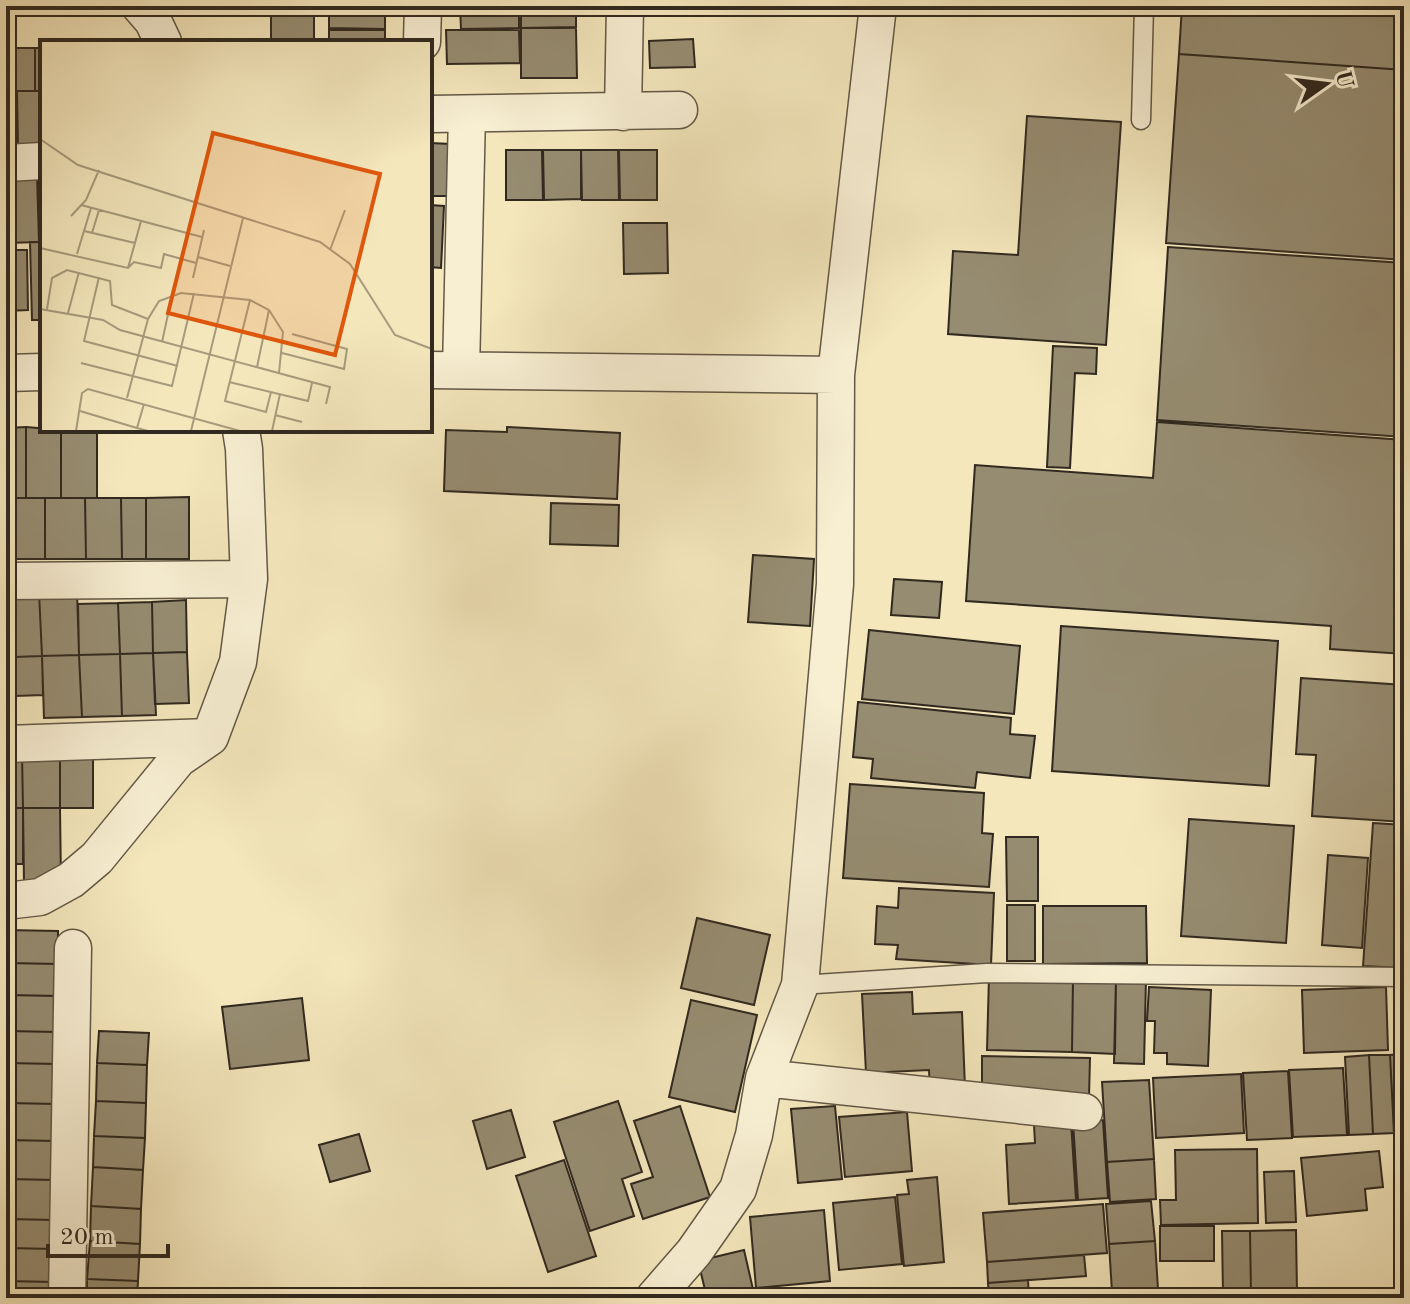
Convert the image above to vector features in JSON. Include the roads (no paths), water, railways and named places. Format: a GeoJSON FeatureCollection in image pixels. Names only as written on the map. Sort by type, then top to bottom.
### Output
{"type":"FeatureCollection","features":[{"type":"Feature","properties":{"kind":"street"},"geometry":{"type":"LineString","coordinates":[[140,6],[153,21],[162,40]]}},
{"type":"Feature","properties":{"kind":"street"},"geometry":{"type":"LineString","coordinates":[[422,40],[423,6]]}},
{"type":"Feature","properties":{"kind":"street"},"geometry":{"type":"LineString","coordinates":[[623,112],[625,6]]}},
{"type":"Feature","properties":{"kind":"street"},"geometry":{"type":"LineString","coordinates":[[654,1298],[694,1252],[738,1189],[754,1135],[764,1078],[800,985],[835,584],[836,375],[878,6]]}},
{"type":"Feature","properties":{"kind":"street"},"geometry":{"type":"LineString","coordinates":[[432,114],[679,110]]}},
{"type":"Feature","properties":{"kind":"street"},"geometry":{"type":"LineString","coordinates":[[467,114],[446,370],[836,375]]}},
{"type":"Feature","properties":{"kind":"street"},"geometry":{"type":"LineString","coordinates":[[6,163],[40,161]]}},
{"type":"Feature","properties":{"kind":"street"},"geometry":{"type":"LineString","coordinates":[[6,373],[40,372]]}},
{"type":"Feature","properties":{"kind":"street"},"geometry":{"type":"LineString","coordinates":[[6,901],[40,897],[71,880],[97,858],[178,759],[210,737],[238,662],[249,579],[241,432]]}},
{"type":"Feature","properties":{"kind":"street"},"geometry":{"type":"LineString","coordinates":[[6,581],[249,579]]}},
{"type":"Feature","properties":{"kind":"street"},"geometry":{"type":"LineString","coordinates":[[6,744],[210,737]]}},
{"type":"Feature","properties":{"kind":"street"},"geometry":{"type":"LineString","coordinates":[[67,1298],[73,948]]}},
{"type":"Feature","properties":{"kind":"street"},"geometry":{"type":"LineString","coordinates":[[764,1078],[1084,1112]]}},
{"type":"Feature","properties":{"kind":"lane"},"geometry":{"type":"LineString","coordinates":[[1141,120],[1144,6]]}},
{"type":"Feature","properties":{"kind":"lane"},"geometry":{"type":"LineString","coordinates":[[800,985],[987,973],[1404,977]]}}]}
